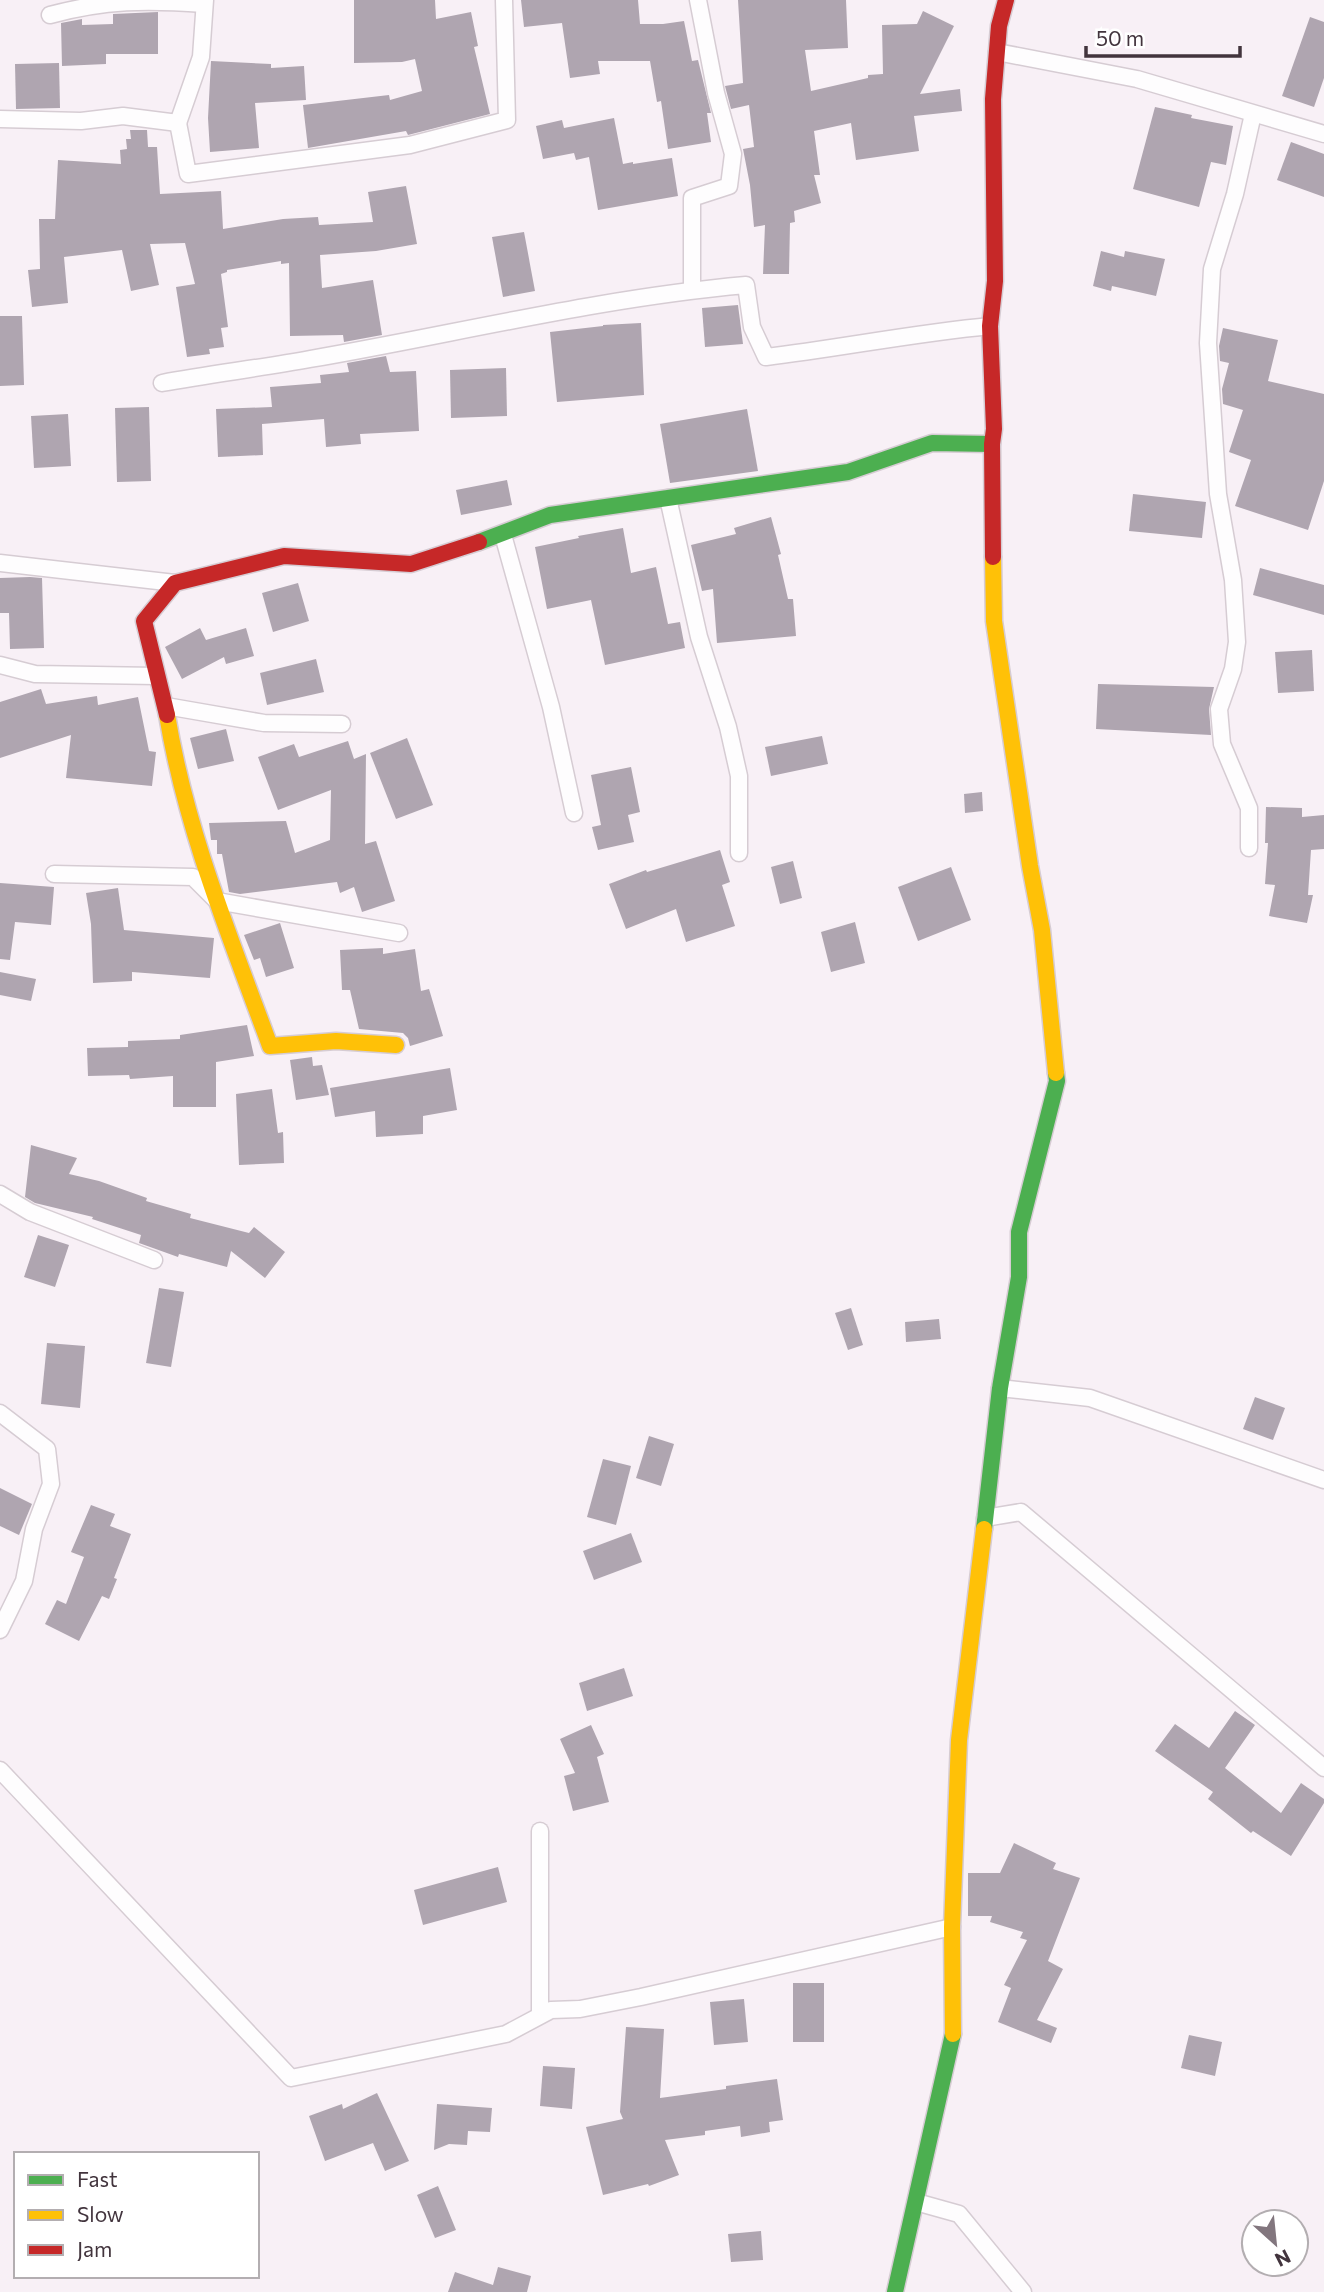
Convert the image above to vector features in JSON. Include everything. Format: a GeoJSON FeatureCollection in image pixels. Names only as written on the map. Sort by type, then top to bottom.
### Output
{"type":"FeatureCollection","features":[{"type":"Feature","properties":{"kind":"street"},"geometry":{"type":"LineString","coordinates":[[50,15],[82,6],[116,1],[204,2],[201,57],[178,123],[188,174],[410,145],[507,120],[504,0]]}},
{"type":"Feature","properties":{"kind":"street"},"geometry":{"type":"LineString","coordinates":[[692,290],[692,198],[729,186],[733,154],[716,93],[698,0]]}},
{"type":"Feature","properties":{"kind":"street"},"geometry":{"type":"LineString","coordinates":[[895,2292],[953,2038],[952,1927],[959,1740],[1000,1388],[1020,1277],[1019,1231],[1057,1081],[1042,930],[994,621],[994,429],[990,326],[995,281],[993,99],[999,26],[1006,0]]}},
{"type":"Feature","properties":{"kind":"street"},"geometry":{"type":"LineString","coordinates":[[996,52],[1136,79],[1324,134]]}},
{"type":"Feature","properties":{"kind":"street"},"geometry":{"type":"LineString","coordinates":[[1249,848],[1249,808],[1222,744],[1219,709],[1233,669],[1237,642],[1233,580],[1218,494],[1208,343],[1212,269],[1235,194],[1253,114]]}},
{"type":"Feature","properties":{"kind":"street"},"geometry":{"type":"LineString","coordinates":[[0,119],[81,121],[123,116],[178,123]]}},
{"type":"Feature","properties":{"kind":"street"},"geometry":{"type":"LineString","coordinates":[[162,383],[309,359],[527,317],[692,290],[746,285],[752,327],[766,357],[990,326]]}},
{"type":"Feature","properties":{"kind":"street"},"geometry":{"type":"LineString","coordinates":[[0,563],[175,583],[284,556],[411,564],[503,535],[550,515],[848,472],[932,443],[992,444]]}},
{"type":"Feature","properties":{"kind":"street"},"geometry":{"type":"LineString","coordinates":[[668,498],[699,637],[728,727],[739,776],[739,853]]}},
{"type":"Feature","properties":{"kind":"street"},"geometry":{"type":"LineString","coordinates":[[503,535],[551,707],[574,813]]}},
{"type":"Feature","properties":{"kind":"street"},"geometry":{"type":"LineString","coordinates":[[175,583],[144,621],[199,851],[270,1046],[336,1041],[396,1045]]}},
{"type":"Feature","properties":{"kind":"street"},"geometry":{"type":"LineString","coordinates":[[0,665],[35,674],[156,676]]}},
{"type":"Feature","properties":{"kind":"street"},"geometry":{"type":"LineString","coordinates":[[166,706],[264,723],[342,724]]}},
{"type":"Feature","properties":{"kind":"street"},"geometry":{"type":"LineString","coordinates":[[54,874],[193,877],[216,901],[399,933]]}},
{"type":"Feature","properties":{"kind":"street"},"geometry":{"type":"LineString","coordinates":[[0,1194],[30,1212],[154,1260]]}},
{"type":"Feature","properties":{"kind":"street"},"geometry":{"type":"LineString","coordinates":[[1000,1388],[1090,1398],[1324,1480]]}},
{"type":"Feature","properties":{"kind":"street"},"geometry":{"type":"LineString","coordinates":[[0,1413],[47,1449],[51,1484],[34,1529],[24,1581],[0,1630]]}},
{"type":"Feature","properties":{"kind":"street"},"geometry":{"type":"LineString","coordinates":[[985,1518],[1021,1512],[1324,1768]]}},
{"type":"Feature","properties":{"kind":"street"},"geometry":{"type":"LineString","coordinates":[[0,1770],[291,2078],[506,2034],[556,2009],[580,2009],[641,1997],[952,1927]]}},
{"type":"Feature","properties":{"kind":"street"},"geometry":{"type":"LineString","coordinates":[[540,1831],[540,2015]]}},
{"type":"Feature","properties":{"kind":"street"},"geometry":{"type":"LineString","coordinates":[[916,2202],[959,2214],[1023,2292]]}},
{"type":"Feature","properties":{"kind":"building"},"geometry":{"type":"Polygon","coordinates":[[[354,0],[435,0],[436,19],[471,12],[478,46],[474,47],[490,114],[408,135],[406,131],[308,148],[303,105],[389,95],[390,100],[422,91],[415,59],[402,62],[354,63],[354,0]]]}},
{"type":"Feature","properties":{"kind":"building"},"geometry":{"type":"Polygon","coordinates":[[[521,0],[638,0],[640,24],[684,21],[692,61],[698,60],[711,113],[707,113],[711,142],[668,149],[661,101],[657,102],[650,61],[598,61],[600,74],[570,78],[562,23],[524,27],[521,0]]]}},
{"type":"Feature","properties":{"kind":"building"},"geometry":{"type":"Polygon","coordinates":[[[738,0],[846,0],[848,48],[805,50],[811,91],[868,78],[868,75],[883,74],[882,25],[917,24],[923,11],[954,26],[920,94],[960,89],[962,111],[914,116],[919,151],[856,160],[851,123],[814,131],[820,175],[814,175],[821,203],[794,211],[795,222],[790,223],[789,274],[763,274],[765,225],[754,227],[743,149],[754,147],[749,105],[731,109],[725,86],[743,83],[738,0]]]}},
{"type":"Feature","properties":{"kind":"building"},"geometry":{"type":"Polygon","coordinates":[[[158,12],[158,54],[106,54],[106,64],[62,66],[61,23],[82,19],[82,25],[113,24],[113,14],[158,12]]]}},
{"type":"Feature","properties":{"kind":"building"},"geometry":{"type":"Polygon","coordinates":[[[1310,17],[1324,22],[1324,78],[1314,107],[1282,96],[1310,17]]]}},
{"type":"Feature","properties":{"kind":"building"},"geometry":{"type":"Polygon","coordinates":[[[211,61],[271,64],[271,68],[304,66],[306,100],[255,103],[259,148],[210,152],[208,118],[211,61]]]}},
{"type":"Feature","properties":{"kind":"building"},"geometry":{"type":"Polygon","coordinates":[[[59,63],[60,108],[16,109],[15,64],[59,63]]]}},
{"type":"Feature","properties":{"kind":"building"},"geometry":{"type":"Polygon","coordinates":[[[1155,107],[1192,115],[1191,118],[1233,126],[1226,165],[1211,162],[1199,207],[1133,189],[1155,107]]]}},
{"type":"Feature","properties":{"kind":"building"},"geometry":{"type":"Polygon","coordinates":[[[614,118],[623,164],[672,158],[678,196],[598,210],[589,157],[576,160],[574,153],[543,159],[536,126],[562,120],[564,128],[614,118]]]}},
{"type":"Feature","properties":{"kind":"building"},"geometry":{"type":"Polygon","coordinates":[[[130,130],[147,130],[148,147],[157,147],[160,194],[221,191],[223,229],[283,219],[318,217],[319,225],[373,222],[368,192],[406,186],[417,244],[376,251],[320,255],[322,288],[373,280],[382,335],[344,342],[343,335],[290,336],[289,263],[281,264],[281,261],[227,270],[221,274],[228,327],[221,328],[224,347],[209,349],[210,354],[187,357],[176,287],[195,284],[185,243],[150,244],[159,285],[131,291],[122,250],[64,257],[68,303],[32,307],[28,270],[40,269],[39,219],[55,219],[58,160],[121,164],[120,150],[127,149],[126,139],[131,139],[130,130]]]}},
{"type":"Feature","properties":{"kind":"building"},"geometry":{"type":"Polygon","coordinates":[[[1291,142],[1324,154],[1324,197],[1277,180],[1291,142]]]}},
{"type":"Feature","properties":{"kind":"building"},"geometry":{"type":"Polygon","coordinates":[[[524,232],[535,291],[503,297],[492,237],[524,232]]]}},
{"type":"Feature","properties":{"kind":"building"},"geometry":{"type":"Polygon","coordinates":[[[1101,251],[1124,257],[1125,251],[1165,259],[1156,296],[1112,286],[1111,291],[1093,286],[1101,251]]]}},
{"type":"Feature","properties":{"kind":"building"},"geometry":{"type":"Polygon","coordinates":[[[738,305],[743,344],[705,347],[702,308],[738,305]]]}},
{"type":"Feature","properties":{"kind":"building"},"geometry":{"type":"Polygon","coordinates":[[[0,316],[22,316],[24,385],[0,386],[0,316]]]}},
{"type":"Feature","properties":{"kind":"building"},"geometry":{"type":"Polygon","coordinates":[[[641,323],[644,395],[557,402],[550,332],[641,323]]]}},
{"type":"Feature","properties":{"kind":"building"},"geometry":{"type":"Polygon","coordinates":[[[1223,328],[1278,340],[1268,381],[1324,394],[1324,481],[1308,530],[1235,506],[1251,460],[1229,452],[1243,410],[1223,404],[1222,389],[1229,363],[1220,361],[1219,346],[1223,328]]]}},
{"type":"Feature","properties":{"kind":"building"},"geometry":{"type":"Polygon","coordinates":[[[386,356],[390,372],[416,371],[419,431],[360,434],[361,444],[326,447],[324,419],[262,424],[263,455],[218,457],[216,409],[272,407],[270,387],[321,383],[320,375],[349,372],[347,363],[386,356]]]}},
{"type":"Feature","properties":{"kind":"building"},"geometry":{"type":"Polygon","coordinates":[[[506,368],[507,416],[451,418],[450,370],[506,368]]]}},
{"type":"Feature","properties":{"kind":"building"},"geometry":{"type":"Polygon","coordinates":[[[149,407],[151,481],[117,482],[115,408],[149,407]]]}},
{"type":"Feature","properties":{"kind":"building"},"geometry":{"type":"Polygon","coordinates":[[[747,409],[758,471],[670,483],[660,424],[747,409]]]}},
{"type":"Feature","properties":{"kind":"building"},"geometry":{"type":"Polygon","coordinates":[[[68,414],[71,466],[34,468],[31,416],[68,414]]]}},
{"type":"Feature","properties":{"kind":"building"},"geometry":{"type":"Polygon","coordinates":[[[507,480],[512,505],[461,515],[456,490],[507,480]]]}},
{"type":"Feature","properties":{"kind":"building"},"geometry":{"type":"Polygon","coordinates":[[[1133,494],[1206,502],[1202,538],[1129,531],[1133,494]]]}},
{"type":"Feature","properties":{"kind":"building"},"geometry":{"type":"Polygon","coordinates":[[[771,517],[781,554],[778,555],[788,599],[793,599],[796,636],[717,643],[713,589],[702,591],[691,545],[736,534],[734,528],[771,517]]]}},
{"type":"Feature","properties":{"kind":"building"},"geometry":{"type":"Polygon","coordinates":[[[623,528],[631,573],[656,567],[668,624],[680,622],[685,648],[605,665],[591,600],[547,609],[535,547],[623,528]]]}},
{"type":"Feature","properties":{"kind":"building"},"geometry":{"type":"Polygon","coordinates":[[[1260,568],[1324,585],[1324,615],[1253,595],[1260,568]]]}},
{"type":"Feature","properties":{"kind":"building"},"geometry":{"type":"Polygon","coordinates":[[[0,578],[42,578],[44,648],[10,649],[9,613],[0,613],[0,578]]]}},
{"type":"Feature","properties":{"kind":"building"},"geometry":{"type":"Polygon","coordinates":[[[298,583],[309,621],[273,632],[262,593],[298,583]]]}},
{"type":"Feature","properties":{"kind":"building"},"geometry":{"type":"Polygon","coordinates":[[[200,628],[206,640],[246,628],[254,656],[226,664],[224,657],[182,679],[165,647],[200,628]]]}},
{"type":"Feature","properties":{"kind":"building"},"geometry":{"type":"Polygon","coordinates":[[[1312,650],[1314,691],[1278,693],[1275,652],[1312,650]]]}},
{"type":"Feature","properties":{"kind":"building"},"geometry":{"type":"Polygon","coordinates":[[[316,659],[324,692],[267,705],[260,673],[316,659]]]}},
{"type":"Feature","properties":{"kind":"building"},"geometry":{"type":"Polygon","coordinates":[[[1098,684],[1214,687],[1209,709],[1211,735],[1096,729],[1098,684]]]}},
{"type":"Feature","properties":{"kind":"building"},"geometry":{"type":"Polygon","coordinates":[[[41,689],[46,704],[97,696],[98,705],[138,697],[149,751],[156,752],[152,786],[66,778],[71,735],[0,758],[0,702],[41,689]]]}},
{"type":"Feature","properties":{"kind":"building"},"geometry":{"type":"Polygon","coordinates":[[[226,729],[234,761],[198,769],[190,738],[226,729]]]}},
{"type":"Feature","properties":{"kind":"building"},"geometry":{"type":"Polygon","coordinates":[[[822,736],[828,764],[771,776],[765,747],[822,736]]]}},
{"type":"Feature","properties":{"kind":"building"},"geometry":{"type":"Polygon","coordinates":[[[407,738],[433,805],[396,819],[370,753],[407,738]]]}},
{"type":"Feature","properties":{"kind":"building"},"geometry":{"type":"Polygon","coordinates":[[[348,741],[354,759],[366,754],[365,844],[376,841],[395,901],[362,912],[354,887],[340,893],[337,882],[240,894],[229,892],[222,854],[217,854],[217,840],[211,840],[209,823],[286,821],[295,853],[330,840],[331,790],[278,810],[258,757],[294,744],[299,757],[348,741]]]}},
{"type":"Feature","properties":{"kind":"building"},"geometry":{"type":"Polygon","coordinates":[[[631,767],[640,812],[628,815],[634,842],[598,850],[592,827],[601,825],[591,775],[631,767]]]}},
{"type":"Feature","properties":{"kind":"building"},"geometry":{"type":"Polygon","coordinates":[[[982,792],[983,811],[965,813],[964,794],[982,792]]]}},
{"type":"Feature","properties":{"kind":"building"},"geometry":{"type":"Polygon","coordinates":[[[1266,807],[1302,808],[1302,817],[1324,815],[1324,849],[1311,850],[1308,895],[1313,895],[1307,923],[1269,916],[1275,885],[1265,884],[1268,843],[1265,843],[1266,807]]]}},
{"type":"Feature","properties":{"kind":"building"},"geometry":{"type":"Polygon","coordinates":[[[720,850],[730,882],[722,885],[735,926],[686,942],[676,909],[626,929],[609,884],[646,870],[647,872],[720,850]]]}},
{"type":"Feature","properties":{"kind":"building"},"geometry":{"type":"Polygon","coordinates":[[[793,861],[802,898],[780,904],[771,867],[793,861]]]}},
{"type":"Feature","properties":{"kind":"building"},"geometry":{"type":"Polygon","coordinates":[[[951,867],[971,920],[918,941],[898,887],[951,867]]]}},
{"type":"Feature","properties":{"kind":"building"},"geometry":{"type":"Polygon","coordinates":[[[0,883],[54,887],[51,925],[15,922],[10,960],[0,959],[0,883]]]}},
{"type":"Feature","properties":{"kind":"building"},"geometry":{"type":"Polygon","coordinates":[[[118,888],[124,930],[214,938],[210,978],[132,972],[132,981],[93,983],[91,924],[86,893],[118,888]]]}},
{"type":"Feature","properties":{"kind":"building"},"geometry":{"type":"Polygon","coordinates":[[[855,922],[865,963],[831,972],[821,932],[855,922]]]}},
{"type":"Feature","properties":{"kind":"building"},"geometry":{"type":"Polygon","coordinates":[[[280,923],[294,968],[266,977],[260,958],[254,960],[244,935],[280,923]]]}},
{"type":"Feature","properties":{"kind":"building"},"geometry":{"type":"Polygon","coordinates":[[[383,948],[383,954],[415,949],[421,991],[429,989],[443,1036],[410,1046],[403,1033],[359,1029],[350,990],[342,990],[340,950],[383,948]]]}},
{"type":"Feature","properties":{"kind":"building"},"geometry":{"type":"Polygon","coordinates":[[[0,972],[36,979],[31,1001],[0,995],[0,972]]]}},
{"type":"Feature","properties":{"kind":"building"},"geometry":{"type":"Polygon","coordinates":[[[247,1025],[254,1056],[216,1062],[216,1107],[173,1107],[173,1076],[130,1079],[129,1075],[88,1076],[87,1048],[128,1047],[128,1041],[180,1039],[180,1035],[247,1025]]]}},
{"type":"Feature","properties":{"kind":"building"},"geometry":{"type":"Polygon","coordinates":[[[312,1057],[313,1066],[322,1065],[329,1095],[296,1100],[290,1060],[312,1057]]]}},
{"type":"Feature","properties":{"kind":"building"},"geometry":{"type":"Polygon","coordinates":[[[450,1068],[457,1110],[423,1116],[423,1134],[376,1137],[375,1111],[335,1117],[330,1088],[450,1068]]]}},
{"type":"Feature","properties":{"kind":"building"},"geometry":{"type":"Polygon","coordinates":[[[272,1089],[278,1133],[283,1132],[284,1163],[239,1165],[236,1094],[272,1089]]]}},
{"type":"Feature","properties":{"kind":"building"},"geometry":{"type":"Polygon","coordinates":[[[31,1145],[77,1158],[69,1174],[99,1181],[147,1198],[146,1201],[191,1214],[190,1218],[249,1233],[254,1227],[285,1252],[265,1278],[231,1251],[227,1267],[179,1254],[178,1257],[139,1243],[141,1235],[92,1219],[93,1217],[35,1203],[25,1197],[31,1145]]]}},
{"type":"Feature","properties":{"kind":"building"},"geometry":{"type":"Polygon","coordinates":[[[38,1235],[69,1245],[55,1287],[24,1277],[38,1235]]]}},
{"type":"Feature","properties":{"kind":"building"},"geometry":{"type":"Polygon","coordinates":[[[159,1288],[184,1292],[171,1367],[146,1363],[159,1288]]]}},
{"type":"Feature","properties":{"kind":"building"},"geometry":{"type":"Polygon","coordinates":[[[851,1308],[863,1345],[848,1350],[835,1313],[851,1308]]]}},
{"type":"Feature","properties":{"kind":"building"},"geometry":{"type":"Polygon","coordinates":[[[939,1319],[941,1339],[906,1342],[905,1322],[939,1319]]]}},
{"type":"Feature","properties":{"kind":"building"},"geometry":{"type":"Polygon","coordinates":[[[47,1343],[85,1346],[80,1408],[41,1404],[47,1343]]]}},
{"type":"Feature","properties":{"kind":"building"},"geometry":{"type":"Polygon","coordinates":[[[1255,1397],[1285,1408],[1273,1440],[1243,1429],[1255,1397]]]}},
{"type":"Feature","properties":{"kind":"building"},"geometry":{"type":"Polygon","coordinates":[[[649,1436],[674,1444],[661,1486],[636,1478],[649,1436]]]}},
{"type":"Feature","properties":{"kind":"building"},"geometry":{"type":"Polygon","coordinates":[[[603,1459],[631,1466],[616,1525],[587,1517],[603,1459]]]}},
{"type":"Feature","properties":{"kind":"building"},"geometry":{"type":"Polygon","coordinates":[[[0,1488],[32,1504],[19,1535],[0,1526],[0,1488]]]}},
{"type":"Feature","properties":{"kind":"building"},"geometry":{"type":"Polygon","coordinates":[[[91,1505],[115,1514],[110,1526],[131,1534],[109,1599],[102,1596],[79,1641],[45,1624],[57,1600],[66,1604],[84,1557],[71,1552],[91,1505]]]}},
{"type":"Feature","properties":{"kind":"building"},"geometry":{"type":"Polygon","coordinates":[[[631,1533],[642,1562],[594,1580],[583,1551],[631,1533]]]}},
{"type":"Feature","properties":{"kind":"building"},"geometry":{"type":"Polygon","coordinates":[[[624,1668],[633,1696],[587,1711],[579,1683],[624,1668]]]}},
{"type":"Feature","properties":{"kind":"building"},"geometry":{"type":"Polygon","coordinates":[[[1235,1711],[1255,1725],[1225,1768],[1281,1813],[1301,1783],[1324,1799],[1291,1856],[1253,1831],[1251,1833],[1208,1799],[1213,1792],[1155,1751],[1175,1724],[1209,1748],[1235,1711]]]}},
{"type":"Feature","properties":{"kind":"building"},"geometry":{"type":"Polygon","coordinates":[[[591,1725],[604,1754],[597,1757],[609,1802],[573,1811],[564,1776],[575,1773],[560,1739],[591,1725]]]}},
{"type":"Feature","properties":{"kind":"building"},"geometry":{"type":"Polygon","coordinates":[[[1014,1843],[1056,1863],[1053,1869],[1080,1878],[1048,1961],[1063,1969],[1037,2020],[1057,2028],[1051,2043],[998,2022],[1011,1988],[1004,1985],[1027,1940],[1020,1938],[1023,1932],[990,1922],[992,1916],[968,1916],[968,1873],[1000,1873],[1014,1843]]]}},
{"type":"Feature","properties":{"kind":"building"},"geometry":{"type":"Polygon","coordinates":[[[498,1867],[507,1902],[423,1925],[414,1890],[498,1867]]]}},
{"type":"Feature","properties":{"kind":"building"},"geometry":{"type":"Polygon","coordinates":[[[793,1983],[824,1983],[824,2042],[793,2042],[793,1983]]]}},
{"type":"Feature","properties":{"kind":"building"},"geometry":{"type":"Polygon","coordinates":[[[744,1999],[748,2042],[714,2045],[710,2002],[744,1999]]]}},
{"type":"Feature","properties":{"kind":"building"},"geometry":{"type":"Polygon","coordinates":[[[626,2027],[664,2029],[660,2098],[777,2079],[783,2120],[769,2122],[770,2132],[741,2137],[740,2126],[705,2131],[705,2135],[665,2140],[679,2175],[649,2186],[648,2184],[603,2195],[586,2127],[623,2119],[620,2112],[626,2027]]]}},
{"type":"Feature","properties":{"kind":"building"},"geometry":{"type":"Polygon","coordinates":[[[1189,2035],[1222,2042],[1215,2076],[1181,2068],[1189,2035]]]}},
{"type":"Feature","properties":{"kind":"building"},"geometry":{"type":"Polygon","coordinates":[[[543,2066],[575,2068],[572,2109],[540,2106],[543,2066]]]}},
{"type":"Feature","properties":{"kind":"building"},"geometry":{"type":"Polygon","coordinates":[[[377,2093],[409,2161],[385,2171],[373,2143],[325,2161],[309,2116],[342,2104],[343,2109],[377,2093]]]}},
{"type":"Feature","properties":{"kind":"building"},"geometry":{"type":"Polygon","coordinates":[[[437,2104],[492,2108],[490,2132],[468,2131],[467,2145],[449,2144],[434,2150],[437,2104]]]}},
{"type":"Feature","properties":{"kind":"building"},"geometry":{"type":"Polygon","coordinates":[[[438,2186],[456,2230],[435,2238],[417,2195],[438,2186]]]}},
{"type":"Feature","properties":{"kind":"building"},"geometry":{"type":"Polygon","coordinates":[[[761,2231],[763,2260],[731,2262],[728,2234],[761,2231]]]}},
{"type":"Feature","properties":{"kind":"building"},"geometry":{"type":"Polygon","coordinates":[[[498,2267],[531,2276],[527,2292],[448,2292],[455,2272],[493,2285],[498,2267]]]}},
{"type":"Feature","properties":{"kind":"traffic: fast"},"geometry":{"type":"LineString","coordinates":[[479,542],[550,515],[848,472],[932,443],[992,444]]}},
{"type":"Feature","properties":{"kind":"traffic: fast"},"geometry":{"type":"LineString","coordinates":[[984,1529],[1000,1388],[1019,1277],[1019,1232],[1057,1081],[1056,1073]]}},
{"type":"Feature","properties":{"kind":"traffic: fast"},"geometry":{"type":"LineString","coordinates":[[895,2292],[953,2034]]}},
{"type":"Feature","properties":{"kind":"traffic: slow"},"geometry":{"type":"LineString","coordinates":[[993,557],[994,621],[1042,930],[1056,1073]]}},
{"type":"Feature","properties":{"kind":"traffic: slow"},"geometry":{"type":"LineString","coordinates":[[167,715],[197,842],[270,1046],[336,1041],[396,1045]]}},
{"type":"Feature","properties":{"kind":"traffic: slow"},"geometry":{"type":"LineString","coordinates":[[953,2034],[952,1927],[959,1740],[984,1529]]}},
{"type":"Feature","properties":{"kind":"traffic: jam"},"geometry":{"type":"LineString","coordinates":[[993,557],[994,429],[990,326],[995,281],[993,99],[999,26],[1006,0]]}},
{"type":"Feature","properties":{"kind":"traffic: jam"},"geometry":{"type":"LineString","coordinates":[[167,715],[144,621],[175,583],[284,556],[411,564],[479,542]]}}]}
